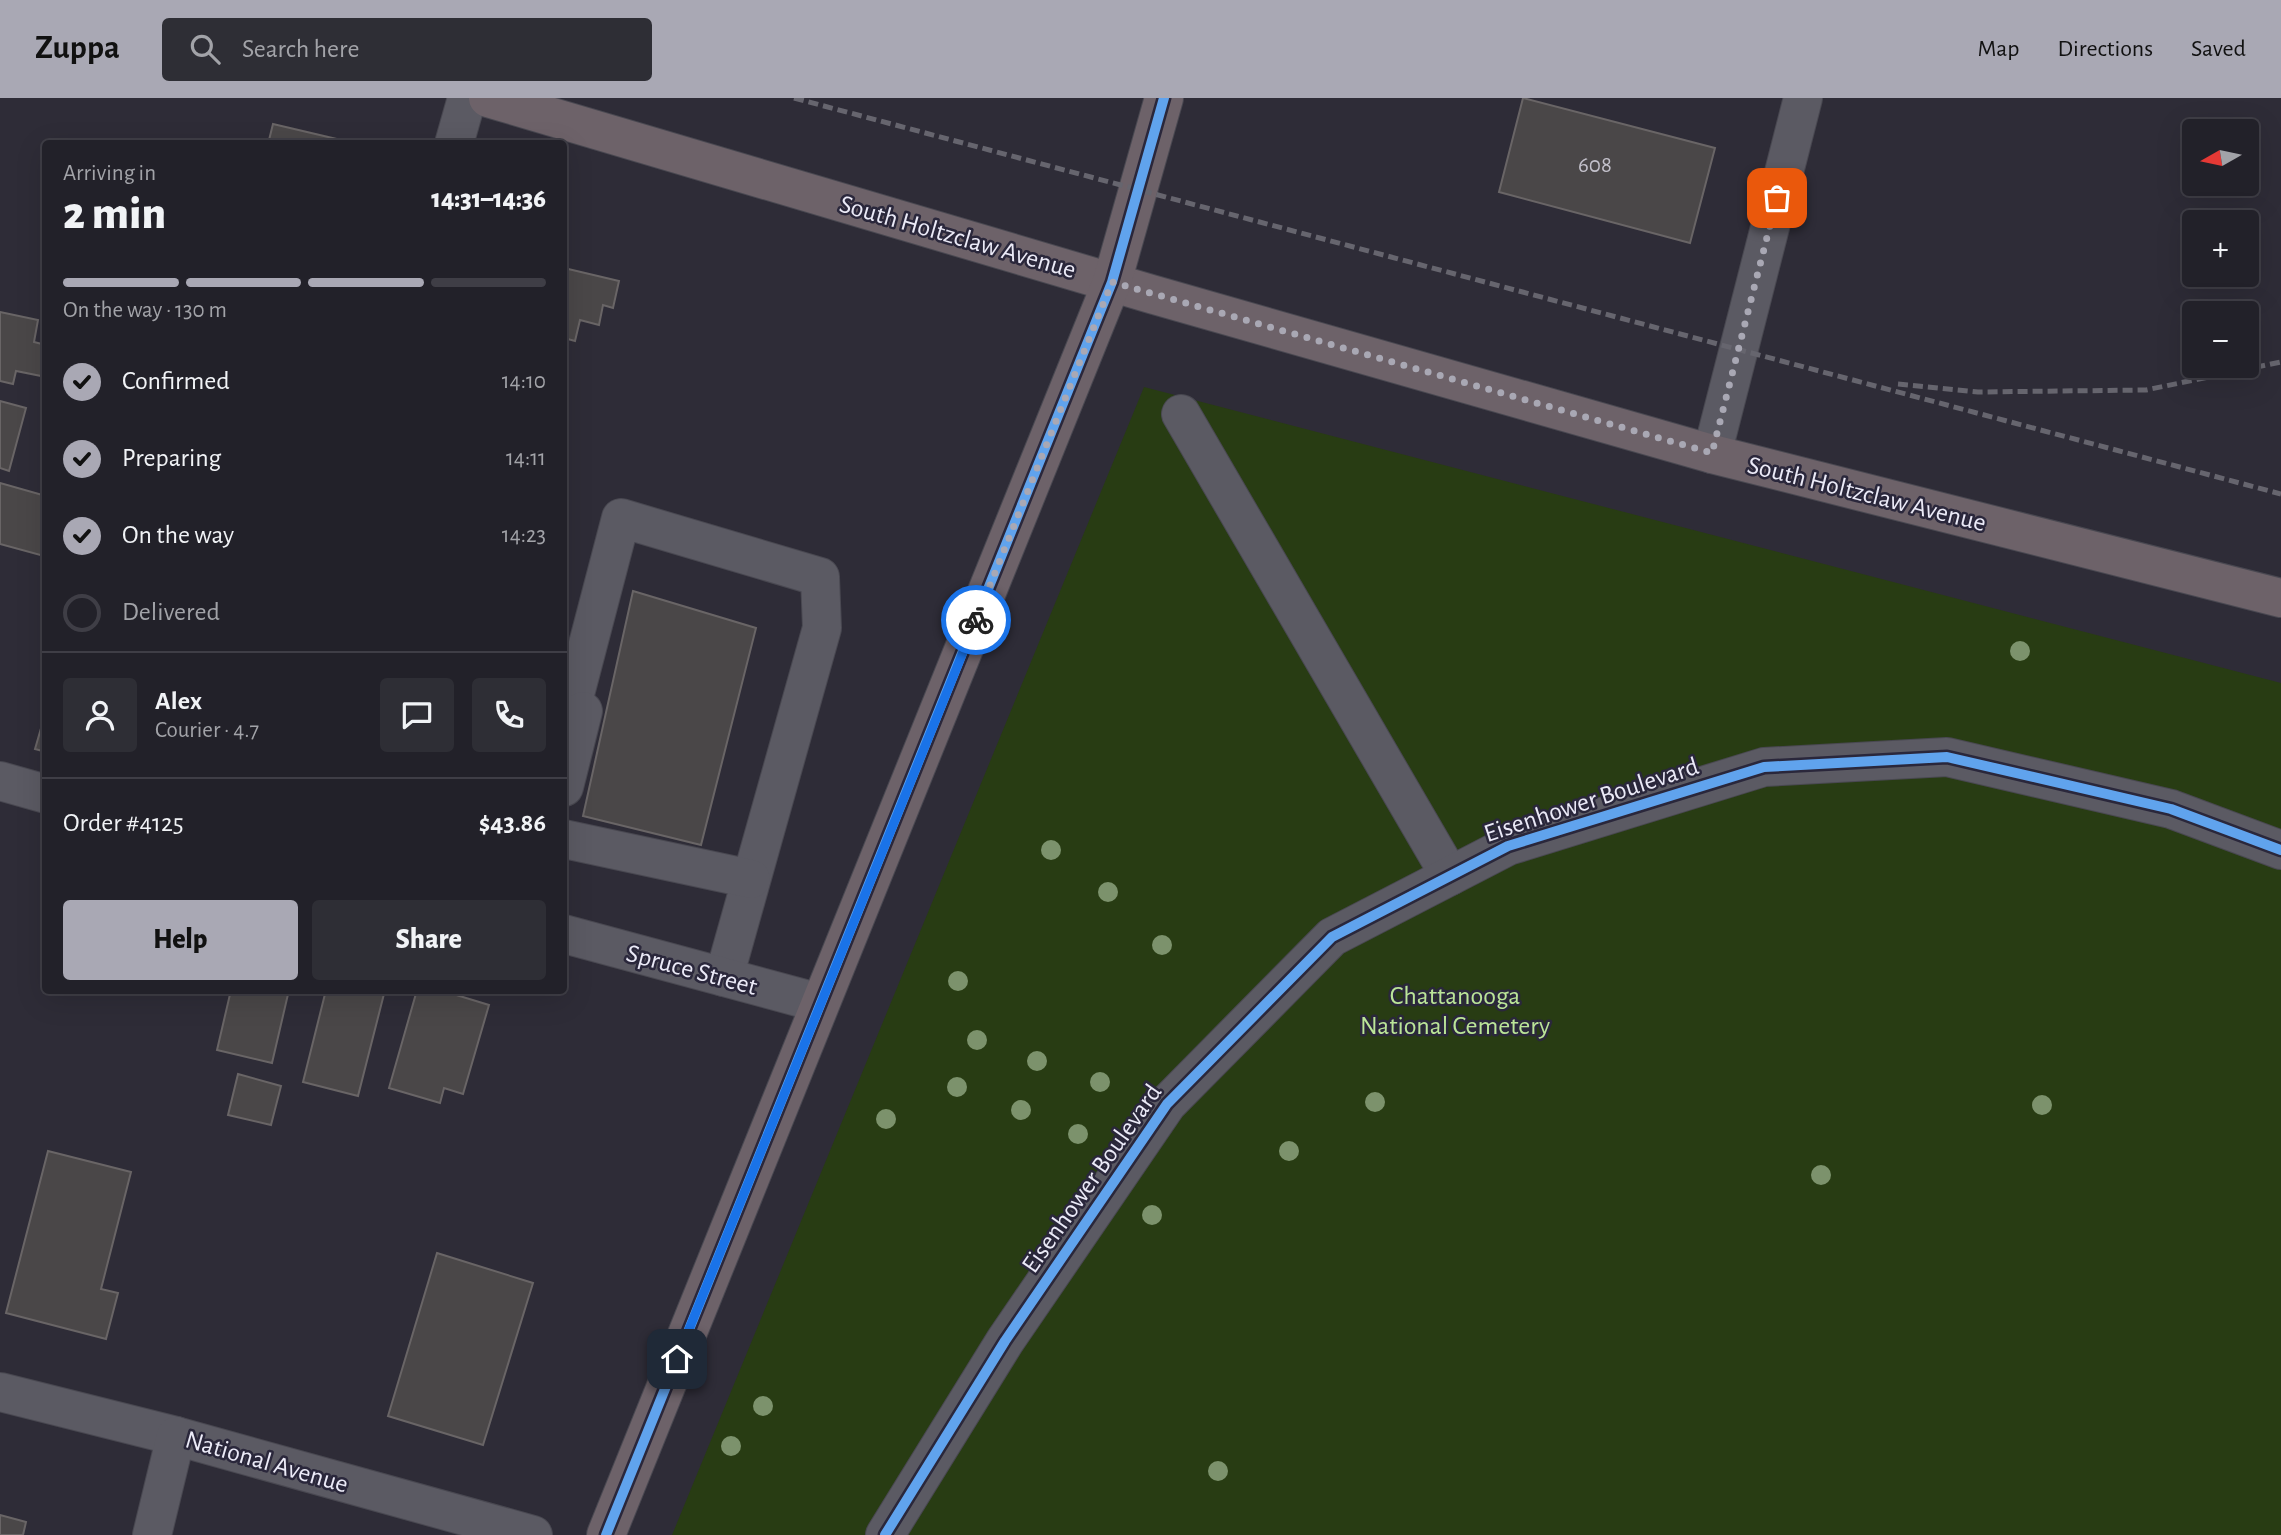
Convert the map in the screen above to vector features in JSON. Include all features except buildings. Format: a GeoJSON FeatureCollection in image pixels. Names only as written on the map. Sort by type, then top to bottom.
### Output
{"type":"FeatureCollection","features":[{"type":"Feature","properties":{"kind":"main road","name":"South Holtzclaw Avenue"},"geometry":{"type":"LineString","coordinates":[[488,98],[1112,282],[1712,453],[2281,598]]}},
{"type":"Feature","properties":{"kind":"main road"},"geometry":{"type":"LineString","coordinates":[[606,1535],[1112,282],[1164,98]]}},
{"type":"Feature","properties":{"kind":"street"},"geometry":{"type":"LineString","coordinates":[[455,140],[467,98]]}},
{"type":"Feature","properties":{"kind":"street"},"geometry":{"type":"LineString","coordinates":[[1712,453],[1803,98]]}},
{"type":"Feature","properties":{"kind":"street"},"geometry":{"type":"LineString","coordinates":[[1181,414],[1450,876]]}},
{"type":"Feature","properties":{"kind":"street"},"geometry":{"type":"LineString","coordinates":[[567,725],[621,518],[820,577],[822,628],[724,978]]}},
{"type":"Feature","properties":{"kind":"street"},"geometry":{"type":"LineString","coordinates":[[567,776],[608,611],[604,583]]}},
{"type":"Feature","properties":{"kind":"street","name":"Eisenhower Boulevard"},"geometry":{"type":"LineString","coordinates":[[886,1535],[1005,1341],[1167,1104],[1332,937],[1508,846],[1764,767],[1947,757],[2171,810],[2281,850]]}},
{"type":"Feature","properties":{"kind":"street"},"geometry":{"type":"LineString","coordinates":[[0,781],[42,793]]}},
{"type":"Feature","properties":{"kind":"street"},"geometry":{"type":"LineString","coordinates":[[567,840],[751,879]]}},
{"type":"Feature","properties":{"kind":"street","name":"Spruce Street"},"geometry":{"type":"LineString","coordinates":[[567,935],[820,1003]]}},
{"type":"Feature","properties":{"kind":"street","name":"National Avenue"},"geometry":{"type":"LineString","coordinates":[[0,1392],[176,1436],[533,1535]]}},
{"type":"Feature","properties":{"kind":"street"},"geometry":{"type":"LineString","coordinates":[[152,1535],[176,1436]]}},
{"type":"Feature","properties":{"kind":"green space","name":"Chattanooga National Cemetery"},"geometry":{"type":"Polygon","coordinates":[[[1144,387],[2281,683],[2281,1535],[672,1535],[1144,387]]]}},
{"type":"Feature","properties":{"kind":"railway"},"geometry":{"type":"LineString","coordinates":[[794,98],[2281,494]]}},
{"type":"Feature","properties":{"kind":"railway"},"geometry":{"type":"LineString","coordinates":[[1898,384],[1978,392],[2146,390],[2281,362]]}},
{"type":"Feature","properties":{"kind":"cycle path"},"geometry":{"type":"LineString","coordinates":[[606,1535],[1112,282],[1164,98]]}},
{"type":"Feature","properties":{"kind":"cycle path"},"geometry":{"type":"LineString","coordinates":[[885,1535],[1005,1341],[1167,1104],[1332,937],[1508,846],[1764,767],[1947,757],[2171,809],[2281,850]]}},
{"type":"Feature","properties":{"kind":"way so far"},"geometry":{"type":"LineString","coordinates":[[976,620],[1112,282],[1712,453],[1777,198]]}},
{"type":"Feature","properties":{"kind":"route"},"geometry":{"type":"LineString","coordinates":[[677,1359],[976,620]]}}]}
